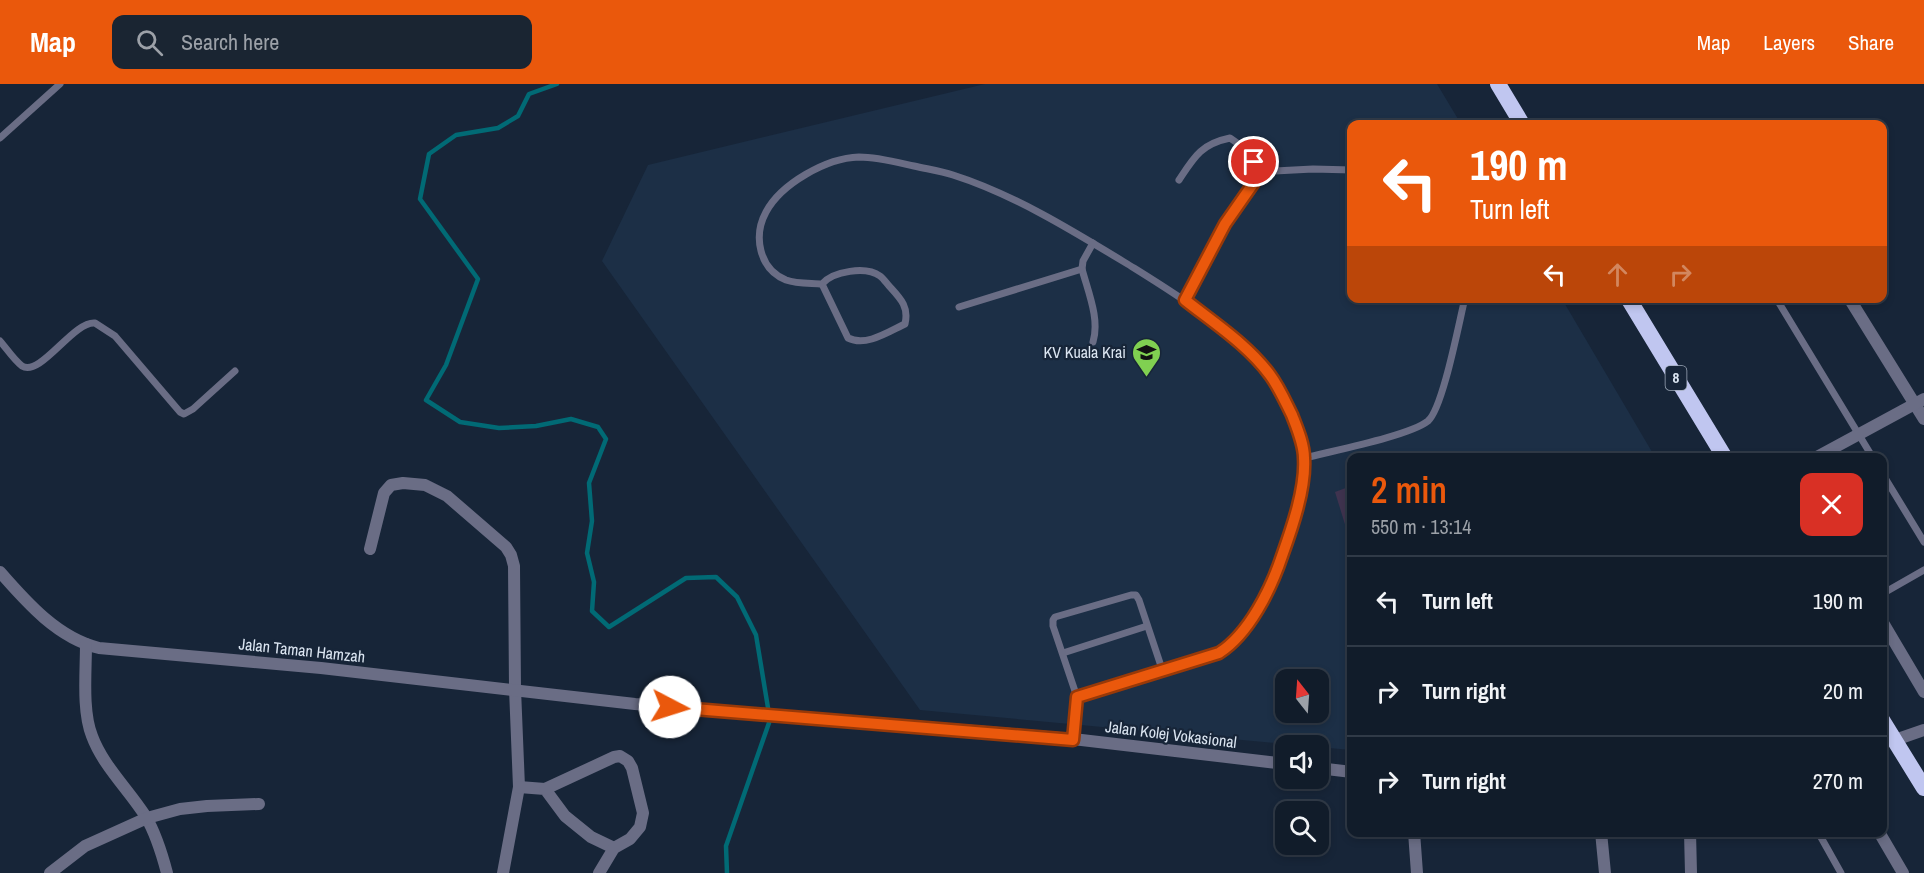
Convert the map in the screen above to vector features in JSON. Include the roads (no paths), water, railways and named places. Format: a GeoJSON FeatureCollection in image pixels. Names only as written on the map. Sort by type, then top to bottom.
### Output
{"type":"FeatureCollection","features":[{"type":"Feature","properties":{"kind":"highway"},"geometry":{"type":"LineString","coordinates":[[1498,84],[1520,120]]}},
{"type":"Feature","properties":{"kind":"highway","name":"8"},"geometry":{"type":"LineString","coordinates":[[1631,303],[1722,453]]}},
{"type":"Feature","properties":{"kind":"highway"},"geometry":{"type":"LineString","coordinates":[[1887,728],[1924,788]]}},
{"type":"Feature","properties":{"kind":"street"},"geometry":{"type":"LineString","coordinates":[[1852,303],[1919,402],[1924,419]]}},
{"type":"Feature","properties":{"kind":"street"},"geometry":{"type":"LineString","coordinates":[[1824,453],[1919,402]]}},
{"type":"Feature","properties":{"kind":"street"},"geometry":{"type":"LineString","coordinates":[[370,549],[384,493],[391,485],[403,483],[425,485],[447,496],[506,547],[511,555],[514,566],[519,787],[503,873]]}},
{"type":"Feature","properties":{"kind":"street","name":"Jalan Taman Hamzah"},"geometry":{"type":"LineString","coordinates":[[0,572],[36,611],[58,628],[86,644],[99,648],[321,668],[515,689]]}},
{"type":"Feature","properties":{"kind":"street"},"geometry":{"type":"LineString","coordinates":[[1887,629],[1924,692]]}},
{"type":"Feature","properties":{"kind":"street"},"geometry":{"type":"LineString","coordinates":[[86,644],[87,717],[91,735],[99,751],[147,818],[160,848],[167,873]]}},
{"type":"Feature","properties":{"kind":"street","name":"Jalan Kolej Vokasional"},"geometry":{"type":"LineString","coordinates":[[515,689],[646,705],[1073,740],[1275,763]]}},
{"type":"Feature","properties":{"kind":"street"},"geometry":{"type":"LineString","coordinates":[[1895,740],[1924,730]]}},
{"type":"Feature","properties":{"kind":"street"},"geometry":{"type":"LineString","coordinates":[[519,787],[545,789],[614,757],[625,757],[632,768],[643,813],[640,827],[630,839],[614,848],[598,873]]}},
{"type":"Feature","properties":{"kind":"street"},"geometry":{"type":"LineString","coordinates":[[1329,769],[1347,771]]}},
{"type":"Feature","properties":{"kind":"street"},"geometry":{"type":"LineString","coordinates":[[545,789],[565,816],[591,837],[614,848]]}},
{"type":"Feature","properties":{"kind":"street"},"geometry":{"type":"LineString","coordinates":[[51,873],[85,846],[147,818],[180,809],[259,804]]}},
{"type":"Feature","properties":{"kind":"street"},"geometry":{"type":"LineString","coordinates":[[1414,837],[1417,873]]}},
{"type":"Feature","properties":{"kind":"street"},"geometry":{"type":"LineString","coordinates":[[1601,837],[1605,873]]}},
{"type":"Feature","properties":{"kind":"street"},"geometry":{"type":"LineString","coordinates":[[1690,837],[1691,873]]}},
{"type":"Feature","properties":{"kind":"street"},"geometry":{"type":"LineString","coordinates":[[1882,837],[1904,873]]}},
{"type":"Feature","properties":{"kind":"lane"},"geometry":{"type":"LineString","coordinates":[[0,138],[60,84]]}},
{"type":"Feature","properties":{"kind":"lane"},"geometry":{"type":"LineString","coordinates":[[1179,180],[1201,150],[1217,141],[1230,138],[1239,143],[1254,162],[1258,172],[1255,181],[1225,224],[1185,300]]}},
{"type":"Feature","properties":{"kind":"lane"},"geometry":{"type":"LineString","coordinates":[[822,284],[788,281],[773,273],[764,260],[758,243],[760,224],[770,204],[787,187],[810,172],[832,163],[857,157],[882,159],[952,175],[998,192],[1093,243],[1185,300],[1235,340],[1279,387],[1297,426],[1305,458],[1301,487],[1292,528],[1274,581],[1243,630],[1233,644],[1219,653],[1077,697]]}},
{"type":"Feature","properties":{"kind":"lane"},"geometry":{"type":"LineString","coordinates":[[1258,172],[1347,170]]}},
{"type":"Feature","properties":{"kind":"lane"},"geometry":{"type":"LineString","coordinates":[[1093,243],[1083,261],[1082,269],[1097,331],[1094,342]]}},
{"type":"Feature","properties":{"kind":"lane"},"geometry":{"type":"LineString","coordinates":[[959,307],[1082,269]]}},
{"type":"Feature","properties":{"kind":"lane"},"geometry":{"type":"LineString","coordinates":[[861,271],[879,275],[904,301],[907,316],[905,324],[866,341],[856,342],[848,338],[822,284],[827,278],[838,274],[861,271]]}},
{"type":"Feature","properties":{"kind":"lane"},"geometry":{"type":"LineString","coordinates":[[1305,458],[1408,430],[1428,420],[1435,412],[1443,388],[1464,303]]}},
{"type":"Feature","properties":{"kind":"lane"},"geometry":{"type":"LineString","coordinates":[[1779,303],[1870,453]]}},
{"type":"Feature","properties":{"kind":"lane"},"geometry":{"type":"LineString","coordinates":[[0,341],[23,366],[29,367],[41,362],[83,324],[95,323],[115,336],[184,414],[193,409],[235,371]]}},
{"type":"Feature","properties":{"kind":"lane"},"geometry":{"type":"LineString","coordinates":[[1887,481],[1924,542]]}},
{"type":"Feature","properties":{"kind":"lane"},"geometry":{"type":"LineString","coordinates":[[1887,591],[1924,570]]}},
{"type":"Feature","properties":{"kind":"lane"},"geometry":{"type":"LineString","coordinates":[[1073,740],[1077,697],[1053,626],[1055,616],[1136,595],[1140,600],[1163,672]]}},
{"type":"Feature","properties":{"kind":"lane"},"geometry":{"type":"LineString","coordinates":[[1063,654],[1147,626]]}},
{"type":"Feature","properties":{"kind":"lane"},"geometry":{"type":"LineString","coordinates":[[1821,837],[1841,873]]}},
{"type":"Feature","properties":{"kind":"waterway"},"geometry":{"type":"LineString","coordinates":[[557,84],[529,94],[518,116],[498,128],[456,135],[429,154],[420,199],[478,279],[446,365],[426,400],[460,422],[499,428],[536,426],[571,419],[598,427],[606,439],[589,483],[592,521],[587,553],[594,582],[592,611],[609,627],[686,578],[716,577],[737,597],[756,635],[770,720],[726,846],[727,873]]}},
{"type":"Feature","properties":{"kind":"place","name":"KV Kuala Krai"},"geometry":{"type":"Point","coordinates":[1147,378]}}]}
